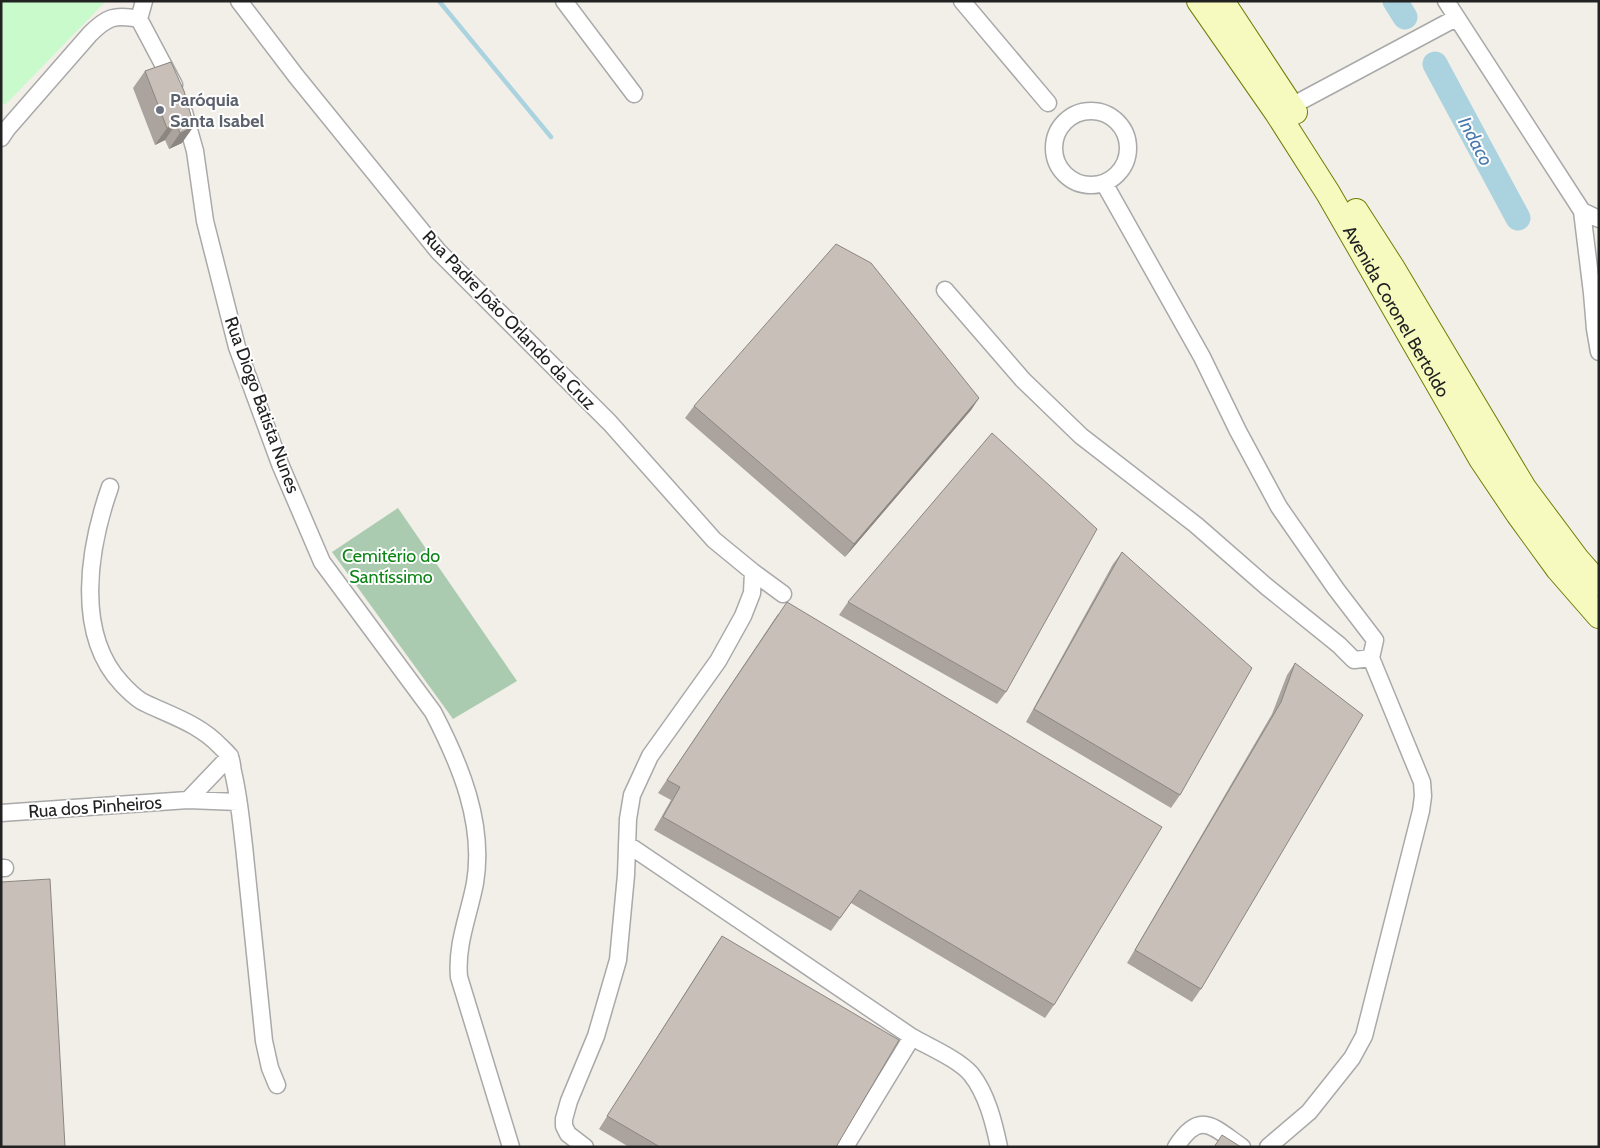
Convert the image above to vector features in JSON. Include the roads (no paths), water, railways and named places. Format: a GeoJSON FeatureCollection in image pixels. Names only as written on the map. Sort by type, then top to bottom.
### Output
{"type":"FeatureCollection","features":[{"type":"Feature","properties":{"kind":"street"},"geometry":{"type":"LineString","coordinates":[[1,138],[101,23],[111,18],[124,16],[139,19],[144,1]]}},
{"type":"Feature","properties":{"kind":"street","name":"Rua Padre João Orlando da Cruz"},"geometry":{"type":"LineString","coordinates":[[239,1],[296,76],[438,251],[610,423],[714,540],[752,572],[783,594]]}},
{"type":"Feature","properties":{"kind":"street"},"geometry":{"type":"LineString","coordinates":[[564,1],[634,94]]}},
{"type":"Feature","properties":{"kind":"street"},"geometry":{"type":"LineString","coordinates":[[962,1],[1048,103]]}},
{"type":"Feature","properties":{"kind":"street","name":"Avenida Coronel Bertoldo"},"geometry":{"type":"LineString","coordinates":[[1200,1],[1285,110]]}},
{"type":"Feature","properties":{"kind":"street","name":"Avenida Coronel Bertoldo"},"geometry":{"type":"LineString","coordinates":[[1222,1],[1285,110],[1328,193],[1384,271],[1524,488],[1577,559],[1599,584]]}},
{"type":"Feature","properties":{"kind":"street"},"geometry":{"type":"LineString","coordinates":[[1446,1],[1582,211],[1599,352]]}},
{"type":"Feature","properties":{"kind":"street"},"geometry":{"type":"LineString","coordinates":[[1285,110],[1456,18]]}},
{"type":"Feature","properties":{"kind":"street","name":"Rua Diogo Batista Nunes"},"geometry":{"type":"LineString","coordinates":[[139,19],[182,104],[195,151],[205,222],[237,347],[280,464],[322,562],[433,712],[445,734],[470,800],[476,826],[478,851],[475,883],[459,948],[459,977],[511,1147]]}},
{"type":"Feature","properties":{"kind":"street"},"geometry":{"type":"LineString","coordinates":[[1098,112],[1114,120],[1122,128],[1127,140],[1126,163],[1119,173],[1104,183],[1085,185],[1074,181],[1064,173],[1057,163],[1054,151],[1055,138],[1061,127],[1070,118],[1080,113],[1098,112]]}},
{"type":"Feature","properties":{"kind":"street"},"geometry":{"type":"LineString","coordinates":[[1104,183],[1202,357],[1238,431],[1280,507],[1336,589],[1375,640],[1371,658],[1422,782],[1421,811],[1364,1036],[1352,1058],[1309,1112],[1268,1147]]}},
{"type":"Feature","properties":{"kind":"street"},"geometry":{"type":"LineString","coordinates":[[1582,211],[1599,219]]}},
{"type":"Feature","properties":{"kind":"street","name":"Avenida Coronel Bertoldo"},"geometry":{"type":"LineString","coordinates":[[1384,271],[1481,459],[1558,569],[1599,616]]}},
{"type":"Feature","properties":{"kind":"street"},"geometry":{"type":"LineString","coordinates":[[945,290],[1023,380],[1081,436],[1196,525],[1267,587],[1339,645],[1354,660],[1371,658]]}},
{"type":"Feature","properties":{"kind":"street"},"geometry":{"type":"LineString","coordinates":[[110,487],[99,517],[94,541],[90,591],[96,638],[103,659],[112,674],[129,692],[143,702],[179,717],[199,728],[230,756],[238,802],[264,1042],[270,1068],[277,1085]]}},
{"type":"Feature","properties":{"kind":"street"},"geometry":{"type":"LineString","coordinates":[[585,1147],[568,1134],[564,1126],[564,1119],[569,1101],[596,1036],[618,960],[626,875],[628,819],[632,795],[650,756],[718,661],[743,616],[752,593],[752,572]]}},
{"type":"Feature","properties":{"kind":"street"},"geometry":{"type":"LineString","coordinates":[[188,800],[230,756]]}},
{"type":"Feature","properties":{"kind":"street","name":"Rua dos Pinheiros"},"geometry":{"type":"LineString","coordinates":[[1,813],[188,800],[238,802]]}},
{"type":"Feature","properties":{"kind":"street"},"geometry":{"type":"LineString","coordinates":[[627,844],[912,1036],[954,1060],[971,1073],[982,1091],[995,1129],[998,1147]]}},
{"type":"Feature","properties":{"kind":"street"},"geometry":{"type":"LineString","coordinates":[[845,1147],[912,1036]]}},
{"type":"Feature","properties":{"kind":"street"},"geometry":{"type":"LineString","coordinates":[[1176,1147],[1190,1128],[1205,1124],[1214,1127],[1242,1147]]}},
{"type":"Feature","properties":{"kind":"waterway"},"geometry":{"type":"LineString","coordinates":[[439,1],[551,137]]}},
{"type":"Feature","properties":{"kind":"waterway","name":"Indaco"},"geometry":{"type":"LineString","coordinates":[[1395,1],[1405,17]]}},
{"type":"Feature","properties":{"kind":"waterway","name":"Indaco"},"geometry":{"type":"LineString","coordinates":[[1435,64],[1518,218]]}},
{"type":"Feature","properties":{"kind":"place","name":"Paróquia Santa Isabel"},"geometry":{"type":"Point","coordinates":[160,110]}},
{"type":"Feature","properties":{"kind":"park label","name":"Cemitério do Santíssimo"},"geometry":{"type":"Point","coordinates":[391,566]}}]}
